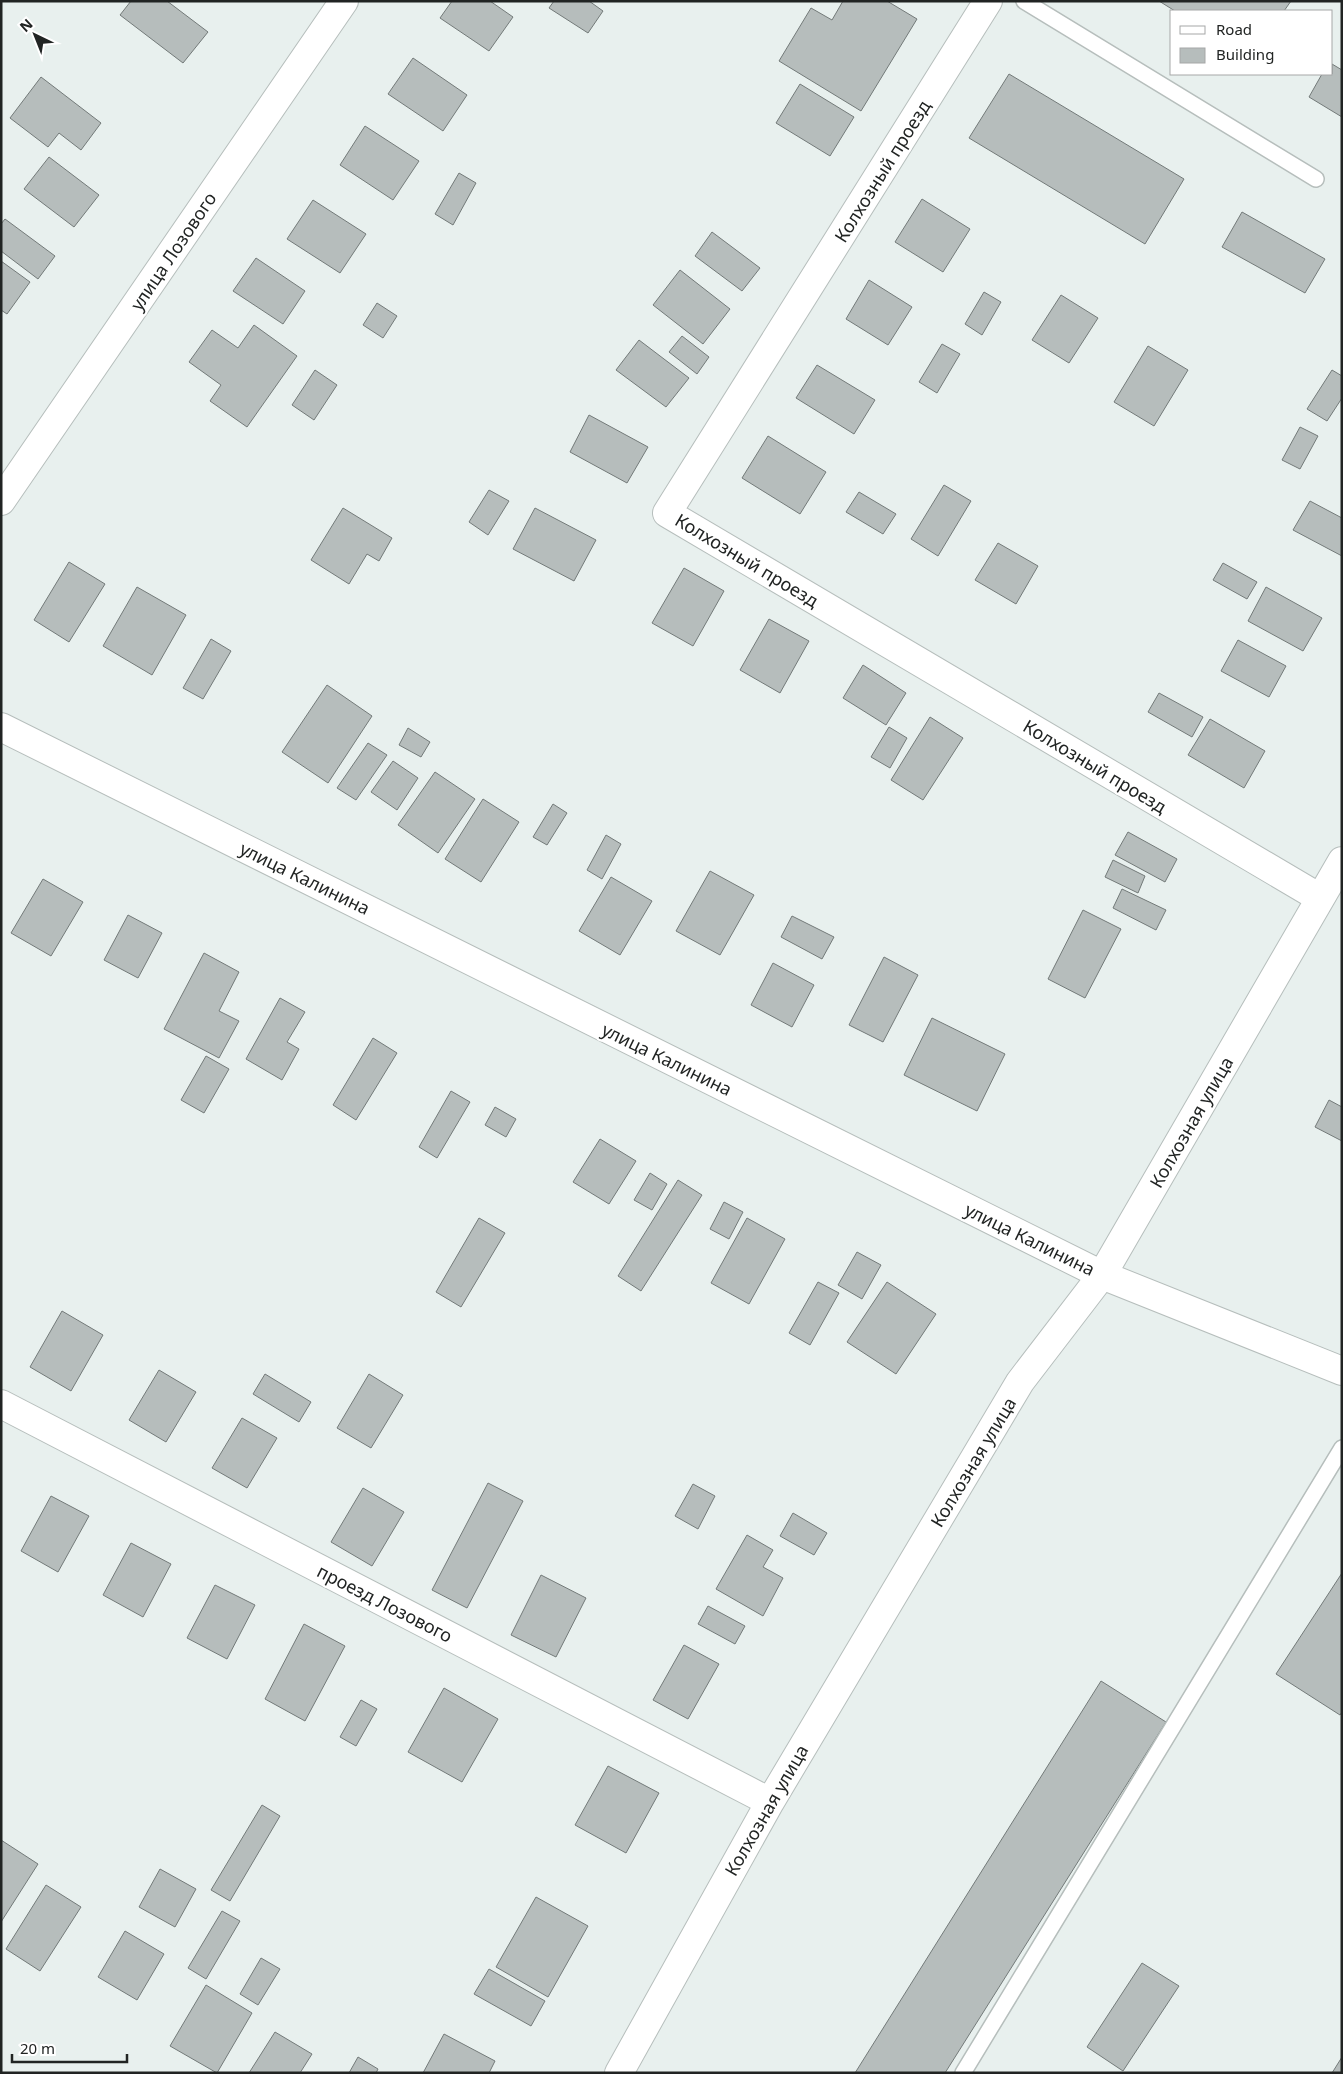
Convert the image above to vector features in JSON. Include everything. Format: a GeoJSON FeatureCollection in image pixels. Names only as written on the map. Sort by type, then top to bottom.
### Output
{"type":"FeatureCollection","features":[{"type":"Feature","properties":{"kind":"street","name":"улица Лозового"},"geometry":{"type":"LineString","coordinates":[[1,501],[344,1]]}},
{"type":"Feature","properties":{"kind":"street","name":"Колхозный проезд"},"geometry":{"type":"LineString","coordinates":[[988,1],[668,513],[1320,898]]}},
{"type":"Feature","properties":{"kind":"street","name":"улица Калинина"},"geometry":{"type":"LineString","coordinates":[[1,727],[1102,1275],[1342,1371]]}},
{"type":"Feature","properties":{"kind":"street","name":"Колхозная улица"},"geometry":{"type":"LineString","coordinates":[[619,2073],[770,1802],[1020,1382],[1102,1275],[1342,861]]}},
{"type":"Feature","properties":{"kind":"street","name":"проезд Лозового"},"geometry":{"type":"LineString","coordinates":[[1,1404],[770,1802]]}},
{"type":"Feature","properties":{"kind":"lane"},"geometry":{"type":"LineString","coordinates":[[1024,1],[1316,180]]}},
{"type":"Feature","properties":{"kind":"lane"},"geometry":{"type":"LineString","coordinates":[[963,2073],[1342,1448]]}},
{"type":"Feature","properties":{"kind":"building"},"geometry":{"type":"Polygon","coordinates":[[[131,1],[167,1],[208,32],[183,63],[120,15],[131,1]]]}},
{"type":"Feature","properties":{"kind":"building"},"geometry":{"type":"Polygon","coordinates":[[[452,1],[490,1],[513,17],[489,51],[440,18],[452,1]]]}},
{"type":"Feature","properties":{"kind":"building"},"geometry":{"type":"Polygon","coordinates":[[[554,1],[589,1],[603,11],[588,33],[549,8],[554,1]]]}},
{"type":"Feature","properties":{"kind":"building"},"geometry":{"type":"Polygon","coordinates":[[[843,1],[887,1],[917,19],[861,111],[779,61],[811,8],[832,20],[843,1]]]}},
{"type":"Feature","properties":{"kind":"building"},"geometry":{"type":"Polygon","coordinates":[[[1159,1],[1291,1],[1285,10],[1173,10],[1159,1]]]}},
{"type":"Feature","properties":{"kind":"building"},"geometry":{"type":"Polygon","coordinates":[[[413,58],[467,95],[443,131],[388,94],[413,58]]]}},
{"type":"Feature","properties":{"kind":"building"},"geometry":{"type":"Polygon","coordinates":[[[1333,65],[1342,70],[1342,117],[1309,97],[1321,75],[1333,75],[1333,65]]]}},
{"type":"Feature","properties":{"kind":"building"},"geometry":{"type":"Polygon","coordinates":[[[1009,74],[1184,179],[1145,244],[969,138],[1009,74]]]}},
{"type":"Feature","properties":{"kind":"building"},"geometry":{"type":"Polygon","coordinates":[[[41,77],[101,123],[81,150],[59,133],[48,147],[10,118],[41,77]]]}},
{"type":"Feature","properties":{"kind":"building"},"geometry":{"type":"Polygon","coordinates":[[[800,84],[854,117],[830,156],[776,123],[800,84]]]}},
{"type":"Feature","properties":{"kind":"building"},"geometry":{"type":"Polygon","coordinates":[[[365,126],[419,161],[393,200],[340,165],[365,126]]]}},
{"type":"Feature","properties":{"kind":"building"},"geometry":{"type":"Polygon","coordinates":[[[49,157],[99,195],[74,227],[24,189],[49,157]]]}},
{"type":"Feature","properties":{"kind":"building"},"geometry":{"type":"Polygon","coordinates":[[[459,173],[476,183],[453,225],[435,214],[459,173]]]}},
{"type":"Feature","properties":{"kind":"building"},"geometry":{"type":"Polygon","coordinates":[[[922,199],[970,229],[943,272],[895,242],[922,199]]]}},
{"type":"Feature","properties":{"kind":"building"},"geometry":{"type":"Polygon","coordinates":[[[313,200],[366,234],[340,273],[287,239],[313,200]]]}},
{"type":"Feature","properties":{"kind":"building"},"geometry":{"type":"Polygon","coordinates":[[[1242,212],[1325,259],[1305,293],[1222,247],[1242,212]]]}},
{"type":"Feature","properties":{"kind":"building"},"geometry":{"type":"Polygon","coordinates":[[[5,219],[55,256],[38,279],[1,251],[1,224],[5,219]]]}},
{"type":"Feature","properties":{"kind":"building"},"geometry":{"type":"Polygon","coordinates":[[[712,232],[760,268],[742,291],[695,256],[712,232]]]}},
{"type":"Feature","properties":{"kind":"building"},"geometry":{"type":"Polygon","coordinates":[[[256,258],[305,291],[283,324],[233,291],[256,258]]]}},
{"type":"Feature","properties":{"kind":"building"},"geometry":{"type":"Polygon","coordinates":[[[1,261],[30,282],[7,314],[1,310],[1,261]]]}},
{"type":"Feature","properties":{"kind":"building"},"geometry":{"type":"Polygon","coordinates":[[[680,270],[730,309],[703,344],[653,305],[680,270]]]}},
{"type":"Feature","properties":{"kind":"building"},"geometry":{"type":"Polygon","coordinates":[[[869,280],[912,307],[888,345],[846,319],[869,280]]]}},
{"type":"Feature","properties":{"kind":"building"},"geometry":{"type":"Polygon","coordinates":[[[984,292],[1001,302],[982,335],[965,324],[984,292]]]}},
{"type":"Feature","properties":{"kind":"building"},"geometry":{"type":"Polygon","coordinates":[[[1061,295],[1098,318],[1069,363],[1032,340],[1061,295]]]}},
{"type":"Feature","properties":{"kind":"building"},"geometry":{"type":"Polygon","coordinates":[[[377,303],[397,316],[383,338],[363,325],[377,303]]]}},
{"type":"Feature","properties":{"kind":"building"},"geometry":{"type":"Polygon","coordinates":[[[254,325],[297,356],[247,427],[210,401],[221,385],[189,362],[212,330],[238,348],[254,325]]]}},
{"type":"Feature","properties":{"kind":"building"},"geometry":{"type":"Polygon","coordinates":[[[682,336],[709,357],[697,374],[669,352],[682,336]]]}},
{"type":"Feature","properties":{"kind":"building"},"geometry":{"type":"Polygon","coordinates":[[[639,340],[689,378],[666,407],[616,370],[639,340]]]}},
{"type":"Feature","properties":{"kind":"building"},"geometry":{"type":"Polygon","coordinates":[[[942,344],[960,354],[937,393],[919,382],[942,344]]]}},
{"type":"Feature","properties":{"kind":"building"},"geometry":{"type":"Polygon","coordinates":[[[1148,346],[1188,370],[1154,426],[1114,402],[1148,346]]]}},
{"type":"Feature","properties":{"kind":"building"},"geometry":{"type":"Polygon","coordinates":[[[817,365],[875,400],[854,434],[796,398],[817,365]]]}},
{"type":"Feature","properties":{"kind":"building"},"geometry":{"type":"Polygon","coordinates":[[[315,370],[337,385],[314,420],[292,405],[315,370]]]}},
{"type":"Feature","properties":{"kind":"building"},"geometry":{"type":"Polygon","coordinates":[[[1332,370],[1342,376],[1342,398],[1327,421],[1307,409],[1332,370]]]}},
{"type":"Feature","properties":{"kind":"building"},"geometry":{"type":"Polygon","coordinates":[[[589,415],[648,447],[627,483],[570,452],[589,415]]]}},
{"type":"Feature","properties":{"kind":"building"},"geometry":{"type":"Polygon","coordinates":[[[1300,427],[1318,436],[1300,469],[1282,460],[1300,427]]]}},
{"type":"Feature","properties":{"kind":"building"},"geometry":{"type":"Polygon","coordinates":[[[768,436],[826,472],[800,514],[742,478],[768,436]]]}},
{"type":"Feature","properties":{"kind":"building"},"geometry":{"type":"Polygon","coordinates":[[[944,485],[971,501],[938,556],[911,539],[944,485]]]}},
{"type":"Feature","properties":{"kind":"building"},"geometry":{"type":"Polygon","coordinates":[[[489,490],[509,501],[488,535],[469,522],[489,490]]]}},
{"type":"Feature","properties":{"kind":"building"},"geometry":{"type":"Polygon","coordinates":[[[859,492],[896,514],[883,534],[846,512],[859,492]]]}},
{"type":"Feature","properties":{"kind":"building"},"geometry":{"type":"Polygon","coordinates":[[[1310,501],[1342,518],[1342,556],[1293,530],[1310,501]]]}},
{"type":"Feature","properties":{"kind":"building"},"geometry":{"type":"Polygon","coordinates":[[[343,508],[392,538],[379,561],[367,554],[349,584],[311,560],[343,508]]]}},
{"type":"Feature","properties":{"kind":"building"},"geometry":{"type":"Polygon","coordinates":[[[535,508],[596,540],[574,581],[513,549],[535,508]]]}},
{"type":"Feature","properties":{"kind":"building"},"geometry":{"type":"Polygon","coordinates":[[[998,543],[1038,566],[1016,604],[975,580],[998,543]]]}},
{"type":"Feature","properties":{"kind":"building"},"geometry":{"type":"Polygon","coordinates":[[[69,562],[105,584],[69,642],[34,620],[69,562]]]}},
{"type":"Feature","properties":{"kind":"building"},"geometry":{"type":"Polygon","coordinates":[[[1223,563],[1257,582],[1247,599],[1213,580],[1223,563]]]}},
{"type":"Feature","properties":{"kind":"building"},"geometry":{"type":"Polygon","coordinates":[[[684,568],[724,591],[693,646],[652,623],[684,568]]]}},
{"type":"Feature","properties":{"kind":"building"},"geometry":{"type":"Polygon","coordinates":[[[137,587],[186,615],[152,675],[103,646],[137,587]]]}},
{"type":"Feature","properties":{"kind":"building"},"geometry":{"type":"Polygon","coordinates":[[[1266,587],[1322,618],[1303,651],[1248,621],[1266,587]]]}},
{"type":"Feature","properties":{"kind":"building"},"geometry":{"type":"Polygon","coordinates":[[[769,619],[809,641],[780,693],[740,670],[769,619]]]}},
{"type":"Feature","properties":{"kind":"building"},"geometry":{"type":"Polygon","coordinates":[[[211,639],[231,651],[203,699],[183,688],[211,639]]]}},
{"type":"Feature","properties":{"kind":"building"},"geometry":{"type":"Polygon","coordinates":[[[1238,640],[1286,666],[1269,697],[1221,671],[1238,640]]]}},
{"type":"Feature","properties":{"kind":"building"},"geometry":{"type":"Polygon","coordinates":[[[863,665],[906,693],[886,725],[843,698],[863,665]]]}},
{"type":"Feature","properties":{"kind":"building"},"geometry":{"type":"Polygon","coordinates":[[[327,685],[372,716],[328,783],[282,752],[327,685]]]}},
{"type":"Feature","properties":{"kind":"building"},"geometry":{"type":"Polygon","coordinates":[[[1159,693],[1203,717],[1192,737],[1148,712],[1159,693]]]}},
{"type":"Feature","properties":{"kind":"building"},"geometry":{"type":"Polygon","coordinates":[[[930,717],[963,738],[923,800],[891,780],[930,717]]]}},
{"type":"Feature","properties":{"kind":"building"},"geometry":{"type":"Polygon","coordinates":[[[1210,719],[1265,751],[1244,788],[1188,755],[1210,719]]]}},
{"type":"Feature","properties":{"kind":"building"},"geometry":{"type":"Polygon","coordinates":[[[889,727],[907,738],[890,768],[871,757],[889,727]]]}},
{"type":"Feature","properties":{"kind":"building"},"geometry":{"type":"Polygon","coordinates":[[[408,728],[430,742],[421,757],[399,745],[408,728]]]}},
{"type":"Feature","properties":{"kind":"building"},"geometry":{"type":"Polygon","coordinates":[[[368,743],[387,755],[356,800],[337,788],[368,743]]]}},
{"type":"Feature","properties":{"kind":"building"},"geometry":{"type":"Polygon","coordinates":[[[393,761],[418,778],[397,810],[371,792],[393,761]]]}},
{"type":"Feature","properties":{"kind":"building"},"geometry":{"type":"Polygon","coordinates":[[[435,772],[475,799],[438,853],[398,825],[435,772]]]}},
{"type":"Feature","properties":{"kind":"building"},"geometry":{"type":"Polygon","coordinates":[[[483,799],[519,822],[481,882],[445,859],[483,799]]]}},
{"type":"Feature","properties":{"kind":"building"},"geometry":{"type":"Polygon","coordinates":[[[553,804],[567,813],[547,845],[533,837],[553,804]]]}},
{"type":"Feature","properties":{"kind":"building"},"geometry":{"type":"Polygon","coordinates":[[[1128,832],[1177,859],[1165,882],[1115,855],[1128,832]]]}},
{"type":"Feature","properties":{"kind":"building"},"geometry":{"type":"Polygon","coordinates":[[[606,835],[621,844],[602,879],[587,870],[606,835]]]}},
{"type":"Feature","properties":{"kind":"building"},"geometry":{"type":"Polygon","coordinates":[[[1113,860],[1145,876],[1138,893],[1105,877],[1113,860]]]}},
{"type":"Feature","properties":{"kind":"building"},"geometry":{"type":"Polygon","coordinates":[[[710,871],[754,895],[720,955],[676,931],[710,871]]]}},
{"type":"Feature","properties":{"kind":"building"},"geometry":{"type":"Polygon","coordinates":[[[611,877],[652,901],[620,955],[579,931],[611,877]]]}},
{"type":"Feature","properties":{"kind":"building"},"geometry":{"type":"Polygon","coordinates":[[[43,879],[83,902],[51,956],[11,933],[43,879]]]}},
{"type":"Feature","properties":{"kind":"building"},"geometry":{"type":"Polygon","coordinates":[[[1122,889],[1166,910],[1156,930],[1113,908],[1122,889]]]}},
{"type":"Feature","properties":{"kind":"building"},"geometry":{"type":"Polygon","coordinates":[[[1083,910],[1121,929],[1085,998],[1048,979],[1083,910]]]}},
{"type":"Feature","properties":{"kind":"building"},"geometry":{"type":"Polygon","coordinates":[[[128,915],[162,933],[138,978],[104,960],[128,915]]]}},
{"type":"Feature","properties":{"kind":"building"},"geometry":{"type":"Polygon","coordinates":[[[792,916],[834,937],[822,959],[781,937],[792,916]]]}},
{"type":"Feature","properties":{"kind":"building"},"geometry":{"type":"Polygon","coordinates":[[[204,953],[239,972],[219,1011],[239,1021],[219,1058],[164,1029],[204,953]]]}},
{"type":"Feature","properties":{"kind":"building"},"geometry":{"type":"Polygon","coordinates":[[[884,957],[918,975],[883,1042],[849,1025],[884,957]]]}},
{"type":"Feature","properties":{"kind":"building"},"geometry":{"type":"Polygon","coordinates":[[[773,963],[814,985],[792,1027],[751,1005],[773,963]]]}},
{"type":"Feature","properties":{"kind":"building"},"geometry":{"type":"Polygon","coordinates":[[[280,998],[305,1012],[287,1042],[299,1049],[282,1080],[246,1059],[280,998]]]}},
{"type":"Feature","properties":{"kind":"building"},"geometry":{"type":"Polygon","coordinates":[[[932,1018],[1005,1054],[977,1111],[904,1075],[932,1018]]]}},
{"type":"Feature","properties":{"kind":"building"},"geometry":{"type":"Polygon","coordinates":[[[373,1038],[397,1053],[356,1120],[333,1105],[373,1038]]]}},
{"type":"Feature","properties":{"kind":"building"},"geometry":{"type":"Polygon","coordinates":[[[206,1056],[229,1069],[204,1113],[181,1100],[206,1056]]]}},
{"type":"Feature","properties":{"kind":"building"},"geometry":{"type":"Polygon","coordinates":[[[451,1091],[470,1102],[437,1158],[419,1147],[451,1091]]]}},
{"type":"Feature","properties":{"kind":"building"},"geometry":{"type":"Polygon","coordinates":[[[1329,1100],[1342,1107],[1342,1141],[1315,1127],[1329,1100]]]}},
{"type":"Feature","properties":{"kind":"building"},"geometry":{"type":"Polygon","coordinates":[[[495,1107],[516,1119],[506,1137],[485,1125],[495,1107]]]}},
{"type":"Feature","properties":{"kind":"building"},"geometry":{"type":"Polygon","coordinates":[[[600,1139],[636,1161],[609,1204],[573,1182],[600,1139]]]}},
{"type":"Feature","properties":{"kind":"building"},"geometry":{"type":"Polygon","coordinates":[[[650,1173],[667,1184],[652,1210],[634,1200],[650,1173]]]}},
{"type":"Feature","properties":{"kind":"building"},"geometry":{"type":"Polygon","coordinates":[[[678,1180],[702,1195],[641,1291],[618,1276],[678,1180]]]}},
{"type":"Feature","properties":{"kind":"building"},"geometry":{"type":"Polygon","coordinates":[[[724,1202],[743,1212],[729,1239],[710,1229],[724,1202]]]}},
{"type":"Feature","properties":{"kind":"building"},"geometry":{"type":"Polygon","coordinates":[[[479,1218],[505,1233],[461,1307],[436,1292],[479,1218]]]}},
{"type":"Feature","properties":{"kind":"building"},"geometry":{"type":"Polygon","coordinates":[[[747,1218],[785,1239],[749,1304],[711,1283],[747,1218]]]}},
{"type":"Feature","properties":{"kind":"building"},"geometry":{"type":"Polygon","coordinates":[[[857,1252],[881,1265],[862,1299],[838,1285],[857,1252]]]}},
{"type":"Feature","properties":{"kind":"building"},"geometry":{"type":"Polygon","coordinates":[[[818,1282],[839,1293],[810,1345],[789,1333],[818,1282]]]}},
{"type":"Feature","properties":{"kind":"building"},"geometry":{"type":"Polygon","coordinates":[[[887,1282],[936,1314],[896,1374],[847,1342],[887,1282]]]}},
{"type":"Feature","properties":{"kind":"building"},"geometry":{"type":"Polygon","coordinates":[[[62,1311],[103,1335],[71,1391],[30,1367],[62,1311]]]}},
{"type":"Feature","properties":{"kind":"building"},"geometry":{"type":"Polygon","coordinates":[[[159,1370],[196,1392],[166,1442],[129,1420],[159,1370]]]}},
{"type":"Feature","properties":{"kind":"building"},"geometry":{"type":"Polygon","coordinates":[[[265,1374],[311,1402],[299,1422],[253,1394],[265,1374]]]}},
{"type":"Feature","properties":{"kind":"building"},"geometry":{"type":"Polygon","coordinates":[[[369,1374],[403,1395],[371,1448],[337,1428],[369,1374]]]}},
{"type":"Feature","properties":{"kind":"building"},"geometry":{"type":"Polygon","coordinates":[[[242,1418],[277,1438],[247,1488],[212,1468],[242,1418]]]}},
{"type":"Feature","properties":{"kind":"building"},"geometry":{"type":"Polygon","coordinates":[[[488,1483],[523,1501],[467,1608],[432,1590],[488,1483]]]}},
{"type":"Feature","properties":{"kind":"building"},"geometry":{"type":"Polygon","coordinates":[[[693,1484],[715,1496],[698,1529],[675,1516],[693,1484]]]}},
{"type":"Feature","properties":{"kind":"building"},"geometry":{"type":"Polygon","coordinates":[[[363,1488],[404,1512],[372,1566],[331,1542],[363,1488]]]}},
{"type":"Feature","properties":{"kind":"building"},"geometry":{"type":"Polygon","coordinates":[[[51,1496],[89,1516],[58,1572],[21,1551],[51,1496]]]}},
{"type":"Feature","properties":{"kind":"building"},"geometry":{"type":"Polygon","coordinates":[[[793,1513],[827,1533],[814,1555],[780,1536],[793,1513]]]}},
{"type":"Feature","properties":{"kind":"building"},"geometry":{"type":"Polygon","coordinates":[[[747,1535],[773,1550],[763,1567],[783,1578],[763,1616],[716,1589],[747,1535]]]}},
{"type":"Feature","properties":{"kind":"building"},"geometry":{"type":"Polygon","coordinates":[[[131,1543],[171,1564],[143,1617],[103,1595],[131,1543]]]}},
{"type":"Feature","properties":{"kind":"building"},"geometry":{"type":"Polygon","coordinates":[[[1342,1573],[1342,1712],[1340,1715],[1276,1674],[1342,1573]]]}},
{"type":"Feature","properties":{"kind":"building"},"geometry":{"type":"Polygon","coordinates":[[[541,1575],[586,1598],[556,1657],[511,1635],[541,1575]]]}},
{"type":"Feature","properties":{"kind":"building"},"geometry":{"type":"Polygon","coordinates":[[[215,1585],[255,1605],[227,1659],[187,1638],[215,1585]]]}},
{"type":"Feature","properties":{"kind":"building"},"geometry":{"type":"Polygon","coordinates":[[[708,1606],[745,1626],[735,1644],[698,1624],[708,1606]]]}},
{"type":"Feature","properties":{"kind":"building"},"geometry":{"type":"Polygon","coordinates":[[[304,1624],[345,1646],[305,1721],[265,1699],[304,1624]]]}},
{"type":"Feature","properties":{"kind":"building"},"geometry":{"type":"Polygon","coordinates":[[[684,1645],[719,1664],[688,1719],[653,1700],[684,1645]]]}},
{"type":"Feature","properties":{"kind":"building"},"geometry":{"type":"Polygon","coordinates":[[[1101,1681],[1166,1722],[945,2073],[855,2073],[1101,1681]]]}},
{"type":"Feature","properties":{"kind":"building"},"geometry":{"type":"Polygon","coordinates":[[[444,1688],[498,1719],[462,1782],[408,1752],[444,1688]]]}},
{"type":"Feature","properties":{"kind":"building"},"geometry":{"type":"Polygon","coordinates":[[[361,1700],[377,1709],[356,1746],[340,1737],[361,1700]]]}},
{"type":"Feature","properties":{"kind":"building"},"geometry":{"type":"Polygon","coordinates":[[[608,1766],[659,1793],[626,1853],[575,1825],[608,1766]]]}},
{"type":"Feature","properties":{"kind":"building"},"geometry":{"type":"Polygon","coordinates":[[[262,1805],[280,1816],[230,1901],[211,1890],[262,1805]]]}},
{"type":"Feature","properties":{"kind":"building"},"geometry":{"type":"Polygon","coordinates":[[[1,1840],[38,1864],[1,1922],[1,1840]]]}},
{"type":"Feature","properties":{"kind":"building"},"geometry":{"type":"Polygon","coordinates":[[[160,1869],[196,1889],[175,1927],[139,1907],[160,1869]]]}},
{"type":"Feature","properties":{"kind":"building"},"geometry":{"type":"Polygon","coordinates":[[[46,1885],[81,1907],[40,1971],[6,1949],[46,1885]]]}},
{"type":"Feature","properties":{"kind":"building"},"geometry":{"type":"Polygon","coordinates":[[[536,1897],[588,1926],[548,1997],[496,1967],[536,1897]]]}},
{"type":"Feature","properties":{"kind":"building"},"geometry":{"type":"Polygon","coordinates":[[[222,1911],[240,1921],[206,1979],[188,1968],[222,1911]]]}},
{"type":"Feature","properties":{"kind":"building"},"geometry":{"type":"Polygon","coordinates":[[[125,1931],[164,1954],[137,2000],[98,1977],[125,1931]]]}},
{"type":"Feature","properties":{"kind":"building"},"geometry":{"type":"Polygon","coordinates":[[[261,1958],[280,1969],[258,2005],[240,1994],[261,1958]]]}},
{"type":"Feature","properties":{"kind":"building"},"geometry":{"type":"Polygon","coordinates":[[[1142,1963],[1179,1986],[1123,2071],[1087,2047],[1142,1963]]]}},
{"type":"Feature","properties":{"kind":"building"},"geometry":{"type":"Polygon","coordinates":[[[489,1969],[545,2001],[531,2026],[474,1994],[489,1969]]]}},
{"type":"Feature","properties":{"kind":"building"},"geometry":{"type":"Polygon","coordinates":[[[206,1985],[252,2013],[217,2073],[170,2046],[206,1985]]]}},
{"type":"Feature","properties":{"kind":"building"},"geometry":{"type":"Polygon","coordinates":[[[275,2032],[312,2054],[300,2073],[249,2073],[275,2032]]]}},
{"type":"Feature","properties":{"kind":"building"},"geometry":{"type":"Polygon","coordinates":[[[444,2034],[495,2061],[489,2073],[423,2073],[444,2034]]]}},
{"type":"Feature","properties":{"kind":"building"},"geometry":{"type":"Polygon","coordinates":[[[358,2057],[378,2069],[376,2073],[349,2073],[358,2057]]]}},
{"type":"Feature","properties":{"kind":"building"},"geometry":{"type":"Polygon","coordinates":[[[1342,2057],[1342,2073],[1332,2073],[1342,2057]]]}}]}
